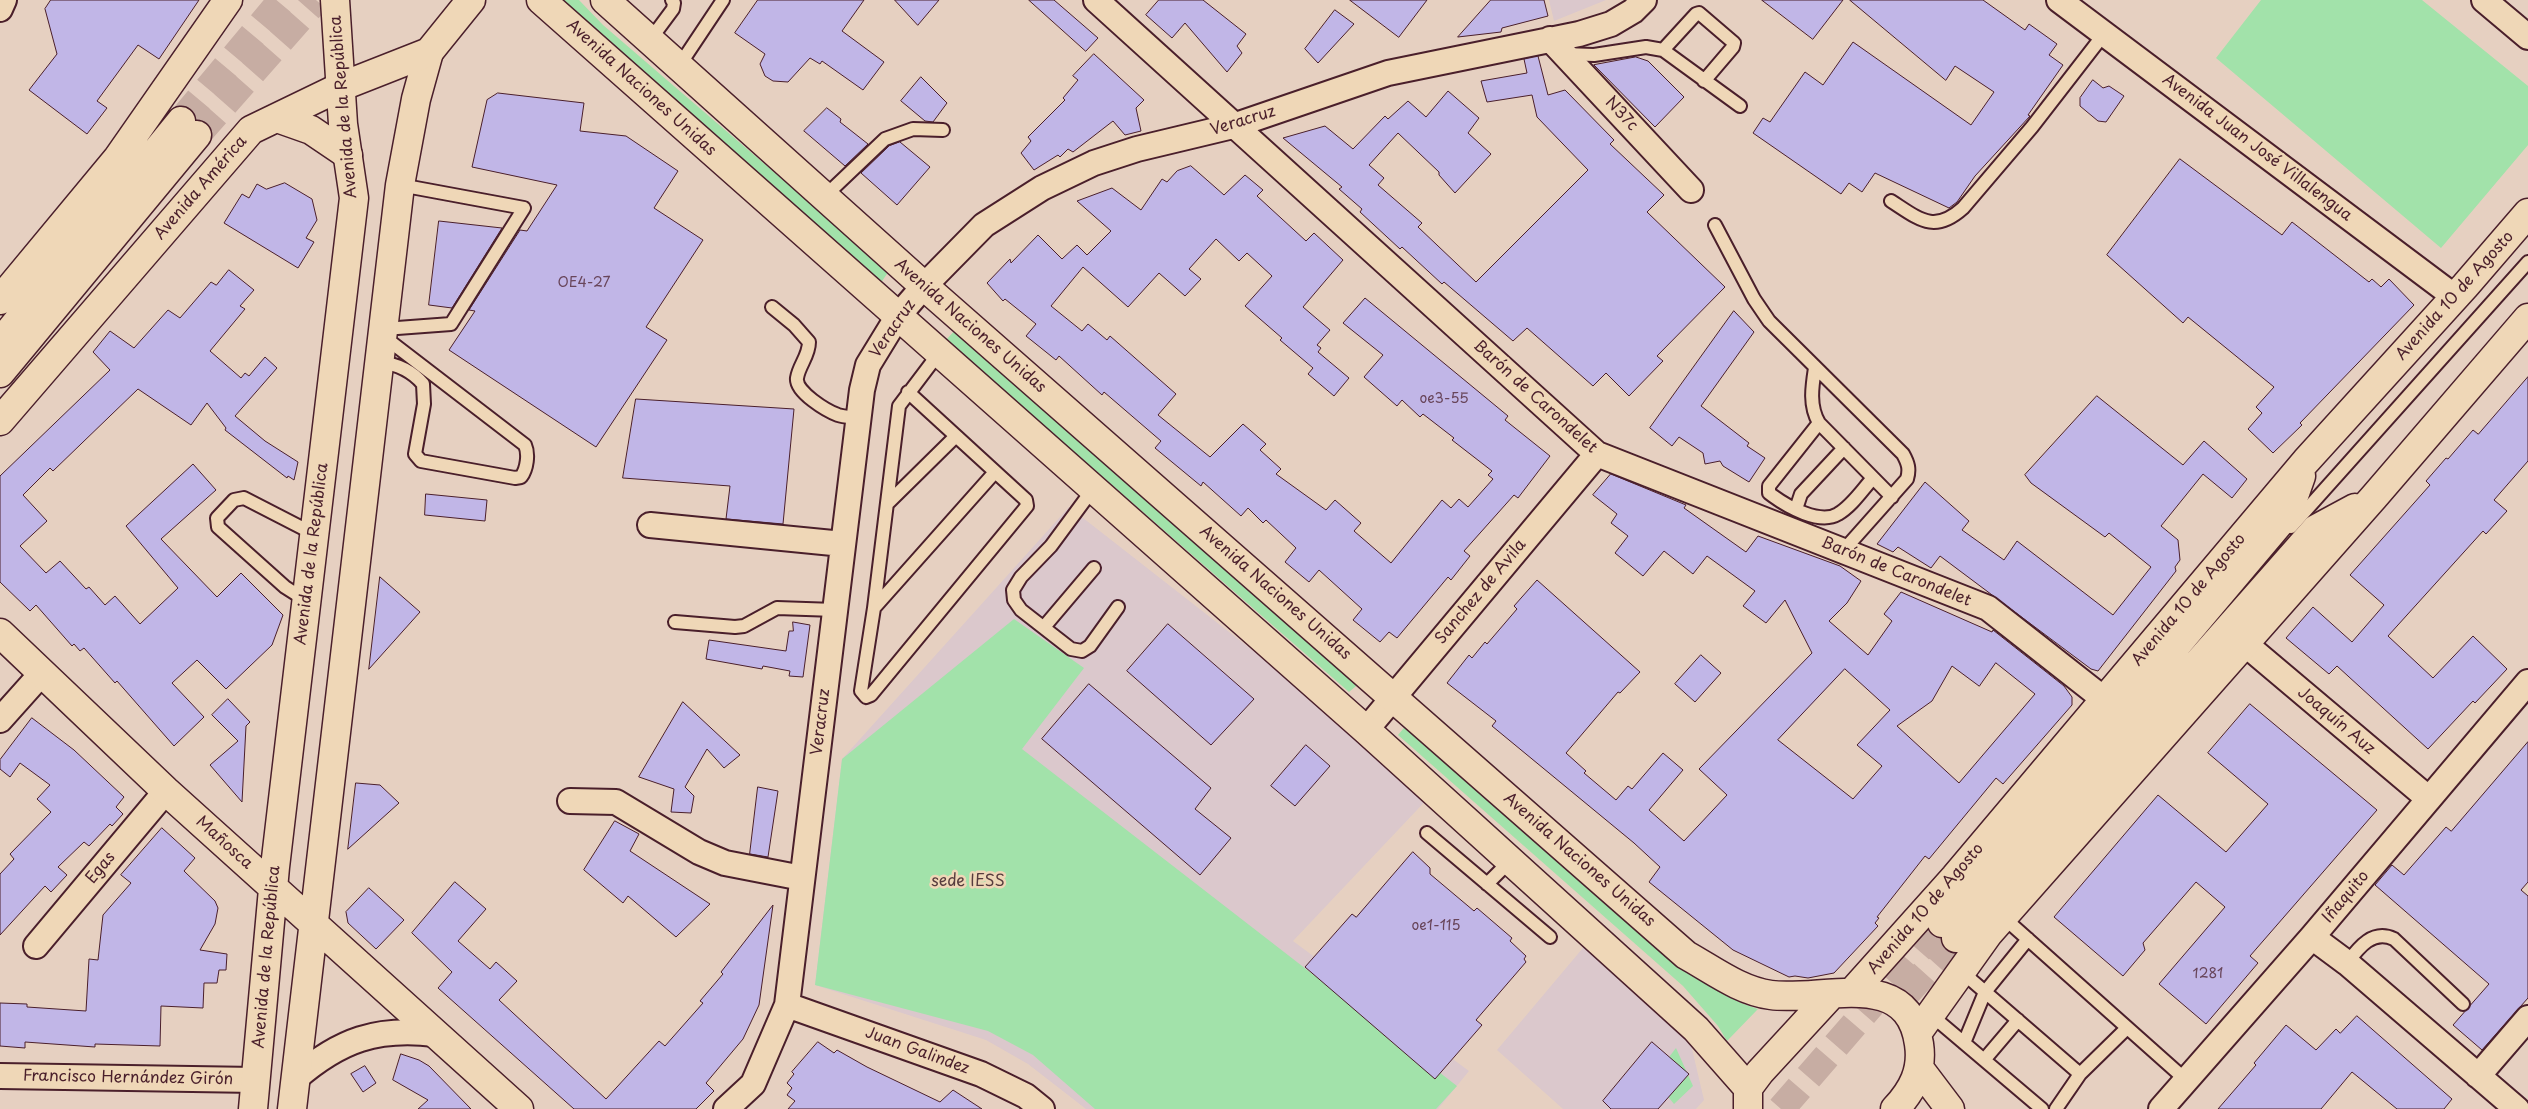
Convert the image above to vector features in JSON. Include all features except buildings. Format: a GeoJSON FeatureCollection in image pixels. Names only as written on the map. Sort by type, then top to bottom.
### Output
{"type":"FeatureCollection","features":[{"type":"Feature","properties":{"kind":"main road"},"geometry":{"type":"LineString","coordinates":[[0,300],[117,160],[228,0]]}},
{"type":"Feature","properties":{"kind":"main road","name":"Avenida de la República"},"geometry":{"type":"LineString","coordinates":[[253,1109],[274,886],[354,198],[340,87],[335,0]]}},
{"type":"Feature","properties":{"kind":"main road","name":"Avenida América"},"geometry":{"type":"LineString","coordinates":[[0,421],[251,130],[340,87],[429,52],[471,0]]}},
{"type":"Feature","properties":{"kind":"main road","name":"Avenida Naciones Unidas"},"geometry":{"type":"LineString","coordinates":[[541,0],[1366,730],[1696,1029],[1747,1103]]}},
{"type":"Feature","properties":{"kind":"main road","name":"Avenida Naciones Unidas"},"geometry":{"type":"LineString","coordinates":[[605,0],[924,286],[1394,696],[1686,954],[1752,991],[1772,996],[1842,993],[1886,997],[1924,1024]]}},
{"type":"Feature","properties":{"kind":"main road"},"geometry":{"type":"LineString","coordinates":[[292,1109],[400,185],[414,108],[429,52]]}},
{"type":"Feature","properties":{"kind":"main road"},"geometry":{"type":"LineString","coordinates":[[277,118],[311,130],[348,155]]}},
{"type":"Feature","properties":{"kind":"main road"},"geometry":{"type":"LineString","coordinates":[[0,343],[189,128],[0,373]]}},
{"type":"Feature","properties":{"kind":"main road","name":"Avenida 10 de Agosto"},"geometry":{"type":"LineString","coordinates":[[1747,1103],[1760,1072],[1842,993],[1955,877],[2306,461],[2456,297],[2528,213]]}},
{"type":"Feature","properties":{"kind":"main road"},"geometry":{"type":"LineString","coordinates":[[1896,1109],[1909,1094],[1919,1068],[1924,1024],[1988,934],[2525,327]]}},
{"type":"Feature","properties":{"kind":"main road"},"geometry":{"type":"LineString","coordinates":[[2306,461],[2288,513],[1948,922],[2316,529],[2374,497]]}},
{"type":"Feature","properties":{"kind":"main road","name":"Mañosca"},"geometry":{"type":"LineString","coordinates":[[0,633],[166,791],[274,886],[519,1109]]}},
{"type":"Feature","properties":{"kind":"main road"},"geometry":{"type":"LineString","coordinates":[[1919,1068],[1950,1109]]}},
{"type":"Feature","properties":{"kind":"street"},"geometry":{"type":"LineString","coordinates":[[0,9],[4,0]]}},
{"type":"Feature","properties":{"kind":"street","name":"Barón de Carondelet"},"geometry":{"type":"LineString","coordinates":[[1096,0],[1597,454],[1988,608],[2105,700]]}},
{"type":"Feature","properties":{"kind":"street","name":"Veracruz"},"geometry":{"type":"LineString","coordinates":[[726,1109],[752,1084],[787,1005],[858,418],[868,365],[898,316],[924,286],[984,225],[1042,188],[1094,163],[1137,149],[1233,126],[1388,73],[1557,47],[1579,34],[1611,24],[1633,11],[1644,0]]}},
{"type":"Feature","properties":{"kind":"street","name":"Avenida Juan José Villalengua"},"geometry":{"type":"LineString","coordinates":[[2059,0],[2456,297]]}},
{"type":"Feature","properties":{"kind":"street"},"geometry":{"type":"LineString","coordinates":[[2484,0],[2528,37]]}},
{"type":"Feature","properties":{"kind":"street","name":"N37c"},"geometry":{"type":"LineString","coordinates":[[1557,47],[1691,190]]}},
{"type":"Feature","properties":{"kind":"street","name":"Sanchez de Avila"},"geometry":{"type":"LineString","coordinates":[[1366,730],[1597,454]]}},
{"type":"Feature","properties":{"kind":"street"},"geometry":{"type":"LineString","coordinates":[[650,525],[843,544]]}},
{"type":"Feature","properties":{"kind":"street","name":"Joaquín Auz"},"geometry":{"type":"LineString","coordinates":[[2244,643],[2429,799]]}},
{"type":"Feature","properties":{"kind":"street"},"geometry":{"type":"LineString","coordinates":[[0,720],[42,673]]}},
{"type":"Feature","properties":{"kind":"street","name":"Iñaquito"},"geometry":{"type":"LineString","coordinates":[[2160,1109],[2312,937],[2528,682]]}},
{"type":"Feature","properties":{"kind":"street","name":"Egas"},"geometry":{"type":"LineString","coordinates":[[36,946],[166,791]]}},
{"type":"Feature","properties":{"kind":"street"},"geometry":{"type":"LineString","coordinates":[[570,801],[616,802],[699,852],[725,863],[802,878]]}},
{"type":"Feature","properties":{"kind":"street"},"geometry":{"type":"LineString","coordinates":[[2312,937],[2347,963],[2517,1109]]}},
{"type":"Feature","properties":{"kind":"street","name":"Juan Galindez"},"geometry":{"type":"LineString","coordinates":[[787,1005],[981,1074],[1026,1096],[1042,1109]]}},
{"type":"Feature","properties":{"kind":"street"},"geometry":{"type":"LineString","coordinates":[[2478,1076],[2528,1018]]}},
{"type":"Feature","properties":{"kind":"street"},"geometry":{"type":"LineString","coordinates":[[296,1078],[331,1052],[361,1038],[385,1032],[410,1031],[435,1034]]}},
{"type":"Feature","properties":{"kind":"street","name":"Francisco Hernández Girón"},"geometry":{"type":"LineString","coordinates":[[0,1076],[256,1080]]}},
{"type":"Feature","properties":{"kind":"lane"},"geometry":{"type":"LineString","coordinates":[[650,40],[673,9],[674,2],[672,0]]}},
{"type":"Feature","properties":{"kind":"lane"},"geometry":{"type":"LineString","coordinates":[[679,66],[723,0]]}},
{"type":"Feature","properties":{"kind":"lane"},"geometry":{"type":"LineString","coordinates":[[1663,50],[1699,13],[1734,43],[1733,47],[1704,81]]}},
{"type":"Feature","properties":{"kind":"lane"},"geometry":{"type":"LineString","coordinates":[[1891,202],[1927,223],[1943,222],[1952,218],[2032,127],[2104,34]]}},
{"type":"Feature","properties":{"kind":"lane"},"geometry":{"type":"LineString","coordinates":[[1557,47],[1594,55],[1646,47],[1663,50],[1740,106]]}},
{"type":"Feature","properties":{"kind":"lane"},"geometry":{"type":"LineString","coordinates":[[824,197],[885,139],[913,129],[944,130]]}},
{"type":"Feature","properties":{"kind":"lane"},"geometry":{"type":"LineString","coordinates":[[382,342],[451,324],[524,208],[400,185]]}},
{"type":"Feature","properties":{"kind":"lane"},"geometry":{"type":"LineString","coordinates":[[1715,225],[1754,299],[1769,321],[1903,454],[1910,470],[1907,479],[1843,551]]}},
{"type":"Feature","properties":{"kind":"lane"},"geometry":{"type":"LineString","coordinates":[[2091,748],[2148,687],[2528,262]]}},
{"type":"Feature","properties":{"kind":"lane"},"geometry":{"type":"LineString","coordinates":[[772,307],[794,325],[809,342],[808,354],[797,377],[797,384],[800,390],[825,409],[840,416],[858,418]]}},
{"type":"Feature","properties":{"kind":"lane"},"geometry":{"type":"LineString","coordinates":[[382,342],[429,371],[525,445],[528,452],[524,473],[521,477],[506,477],[420,461],[415,454],[424,404],[423,384],[429,371]]}},
{"type":"Feature","properties":{"kind":"lane"},"geometry":{"type":"LineString","coordinates":[[382,342],[392,364],[410,372],[423,384]]}},
{"type":"Feature","properties":{"kind":"lane"},"geometry":{"type":"LineString","coordinates":[[908,392],[1026,500],[1025,510],[871,694],[866,697],[862,691],[874,608],[898,406],[908,392],[939,353]]}},
{"type":"Feature","properties":{"kind":"lane"},"geometry":{"type":"LineString","coordinates":[[1815,368],[1812,402],[1814,415],[1819,423],[1892,497]]}},
{"type":"Feature","properties":{"kind":"lane"},"geometry":{"type":"LineString","coordinates":[[1819,423],[1769,486],[1770,493],[1796,509],[1822,517],[1836,516],[1873,478]]}},
{"type":"Feature","properties":{"kind":"lane"},"geometry":{"type":"LineString","coordinates":[[887,504],[956,436]]}},
{"type":"Feature","properties":{"kind":"lane"},"geometry":{"type":"LineString","coordinates":[[1796,509],[1801,494],[1844,448]]}},
{"type":"Feature","properties":{"kind":"lane"},"geometry":{"type":"LineString","coordinates":[[874,608],[995,472]]}},
{"type":"Feature","properties":{"kind":"lane"},"geometry":{"type":"LineString","coordinates":[[1093,489],[1051,546],[1021,577],[1013,590],[1014,600],[1021,610],[1044,626],[1071,649],[1082,651],[1090,646],[1118,607]]}},
{"type":"Feature","properties":{"kind":"lane"},"geometry":{"type":"LineString","coordinates":[[307,602],[285,586],[218,527],[216,522],[217,518],[234,500],[244,498],[314,534]]}},
{"type":"Feature","properties":{"kind":"lane"},"geometry":{"type":"LineString","coordinates":[[1044,626],[1094,568]]}},
{"type":"Feature","properties":{"kind":"lane"},"geometry":{"type":"LineString","coordinates":[[676,622],[735,627],[744,626],[777,608],[835,610]]}},
{"type":"Feature","properties":{"kind":"lane"},"geometry":{"type":"LineString","coordinates":[[1427,833],[1550,937]]}},
{"type":"Feature","properties":{"kind":"lane"},"geometry":{"type":"LineString","coordinates":[[1487,884],[1510,861]]}},
{"type":"Feature","properties":{"kind":"lane"},"geometry":{"type":"LineString","coordinates":[[2003,917],[2186,1080]]}},
{"type":"Feature","properties":{"kind":"lane"},"geometry":{"type":"LineString","coordinates":[[2347,963],[2361,945],[2380,935],[2387,936],[2394,939],[2463,1004]]}},
{"type":"Feature","properties":{"kind":"lane"},"geometry":{"type":"LineString","coordinates":[[1964,1043],[1985,992],[2028,940]]}},
{"type":"Feature","properties":{"kind":"lane"},"geometry":{"type":"LineString","coordinates":[[1962,972],[2080,1074]]}},
{"type":"Feature","properties":{"kind":"lane"},"geometry":{"type":"LineString","coordinates":[[1984,1060],[2018,1020]]}},
{"type":"Feature","properties":{"kind":"lane"},"geometry":{"type":"LineString","coordinates":[[1924,1024],[1964,1043],[2042,1109]]}},
{"type":"Feature","properties":{"kind":"lane"},"geometry":{"type":"LineString","coordinates":[[2056,1109],[2080,1074],[2127,1028]]}},
{"type":"Feature","properties":{"kind":"shaded area"},"geometry":{"type":"Polygon","coordinates":[[[1549,0],[1606,0],[1554,21],[1549,0]]]}},
{"type":"Feature","properties":{"kind":"shaded area","name":"sede IESS"},"geometry":{"type":"Polygon","coordinates":[[[1069,507],[1434,792],[1293,941],[1469,1071],[1438,1109],[1086,1109],[1028,1064],[986,1040],[815,985],[842,759],[1069,507]]]}},
{"type":"Feature","properties":{"kind":"shaded area"},"geometry":{"type":"Polygon","coordinates":[[[1593,936],[1685,1019],[1704,1100],[1696,1109],[1563,1109],[1497,1050],[1593,936]]]}},
{"type":"Feature","properties":{"kind":"green space"},"geometry":{"type":"Polygon","coordinates":[[[558,0],[579,0],[603,25],[889,271],[880,284],[558,0]]]}},
{"type":"Feature","properties":{"kind":"green space"},"geometry":{"type":"Polygon","coordinates":[[[2261,0],[2422,0],[2528,86],[2528,145],[2441,248],[2216,58],[2261,0]]]}},
{"type":"Feature","properties":{"kind":"green space"},"geometry":{"type":"Polygon","coordinates":[[[957,328],[1362,681],[1349,692],[946,340],[957,328]]]}},
{"type":"Feature","properties":{"kind":"green space","name":"sede IESS"},"geometry":{"type":"Polygon","coordinates":[[[1014,619],[1084,668],[1022,749],[1457,1086],[1436,1109],[1095,1109],[1033,1055],[988,1031],[815,985],[842,759],[1014,619]]]}},
{"type":"Feature","properties":{"kind":"green space"},"geometry":{"type":"Polygon","coordinates":[[[1408,723],[1707,985],[1741,1003],[1758,1009],[1727,1041],[1718,1026],[1683,986],[1398,735],[1408,723]]]}},
{"type":"Feature","properties":{"kind":"green space"},"geometry":{"type":"Polygon","coordinates":[[[1676,1048],[1693,1086],[1674,1104],[1653,1078],[1676,1048]]]}},
{"type":"Feature","properties":{"kind":"tunnel"},"geometry":{"type":"LineString","coordinates":[[181,121],[282,0]]}},
{"type":"Feature","properties":{"kind":"tunnel"},"geometry":{"type":"LineString","coordinates":[[197,135],[316,0]]}},
{"type":"Feature","properties":{"kind":"tunnel"},"geometry":{"type":"LineString","coordinates":[[1781,1109],[1942,923]]}},
{"type":"Feature","properties":{"kind":"tunnel"},"geometry":{"type":"LineString","coordinates":[[1906,994],[1956,938]]}}]}
